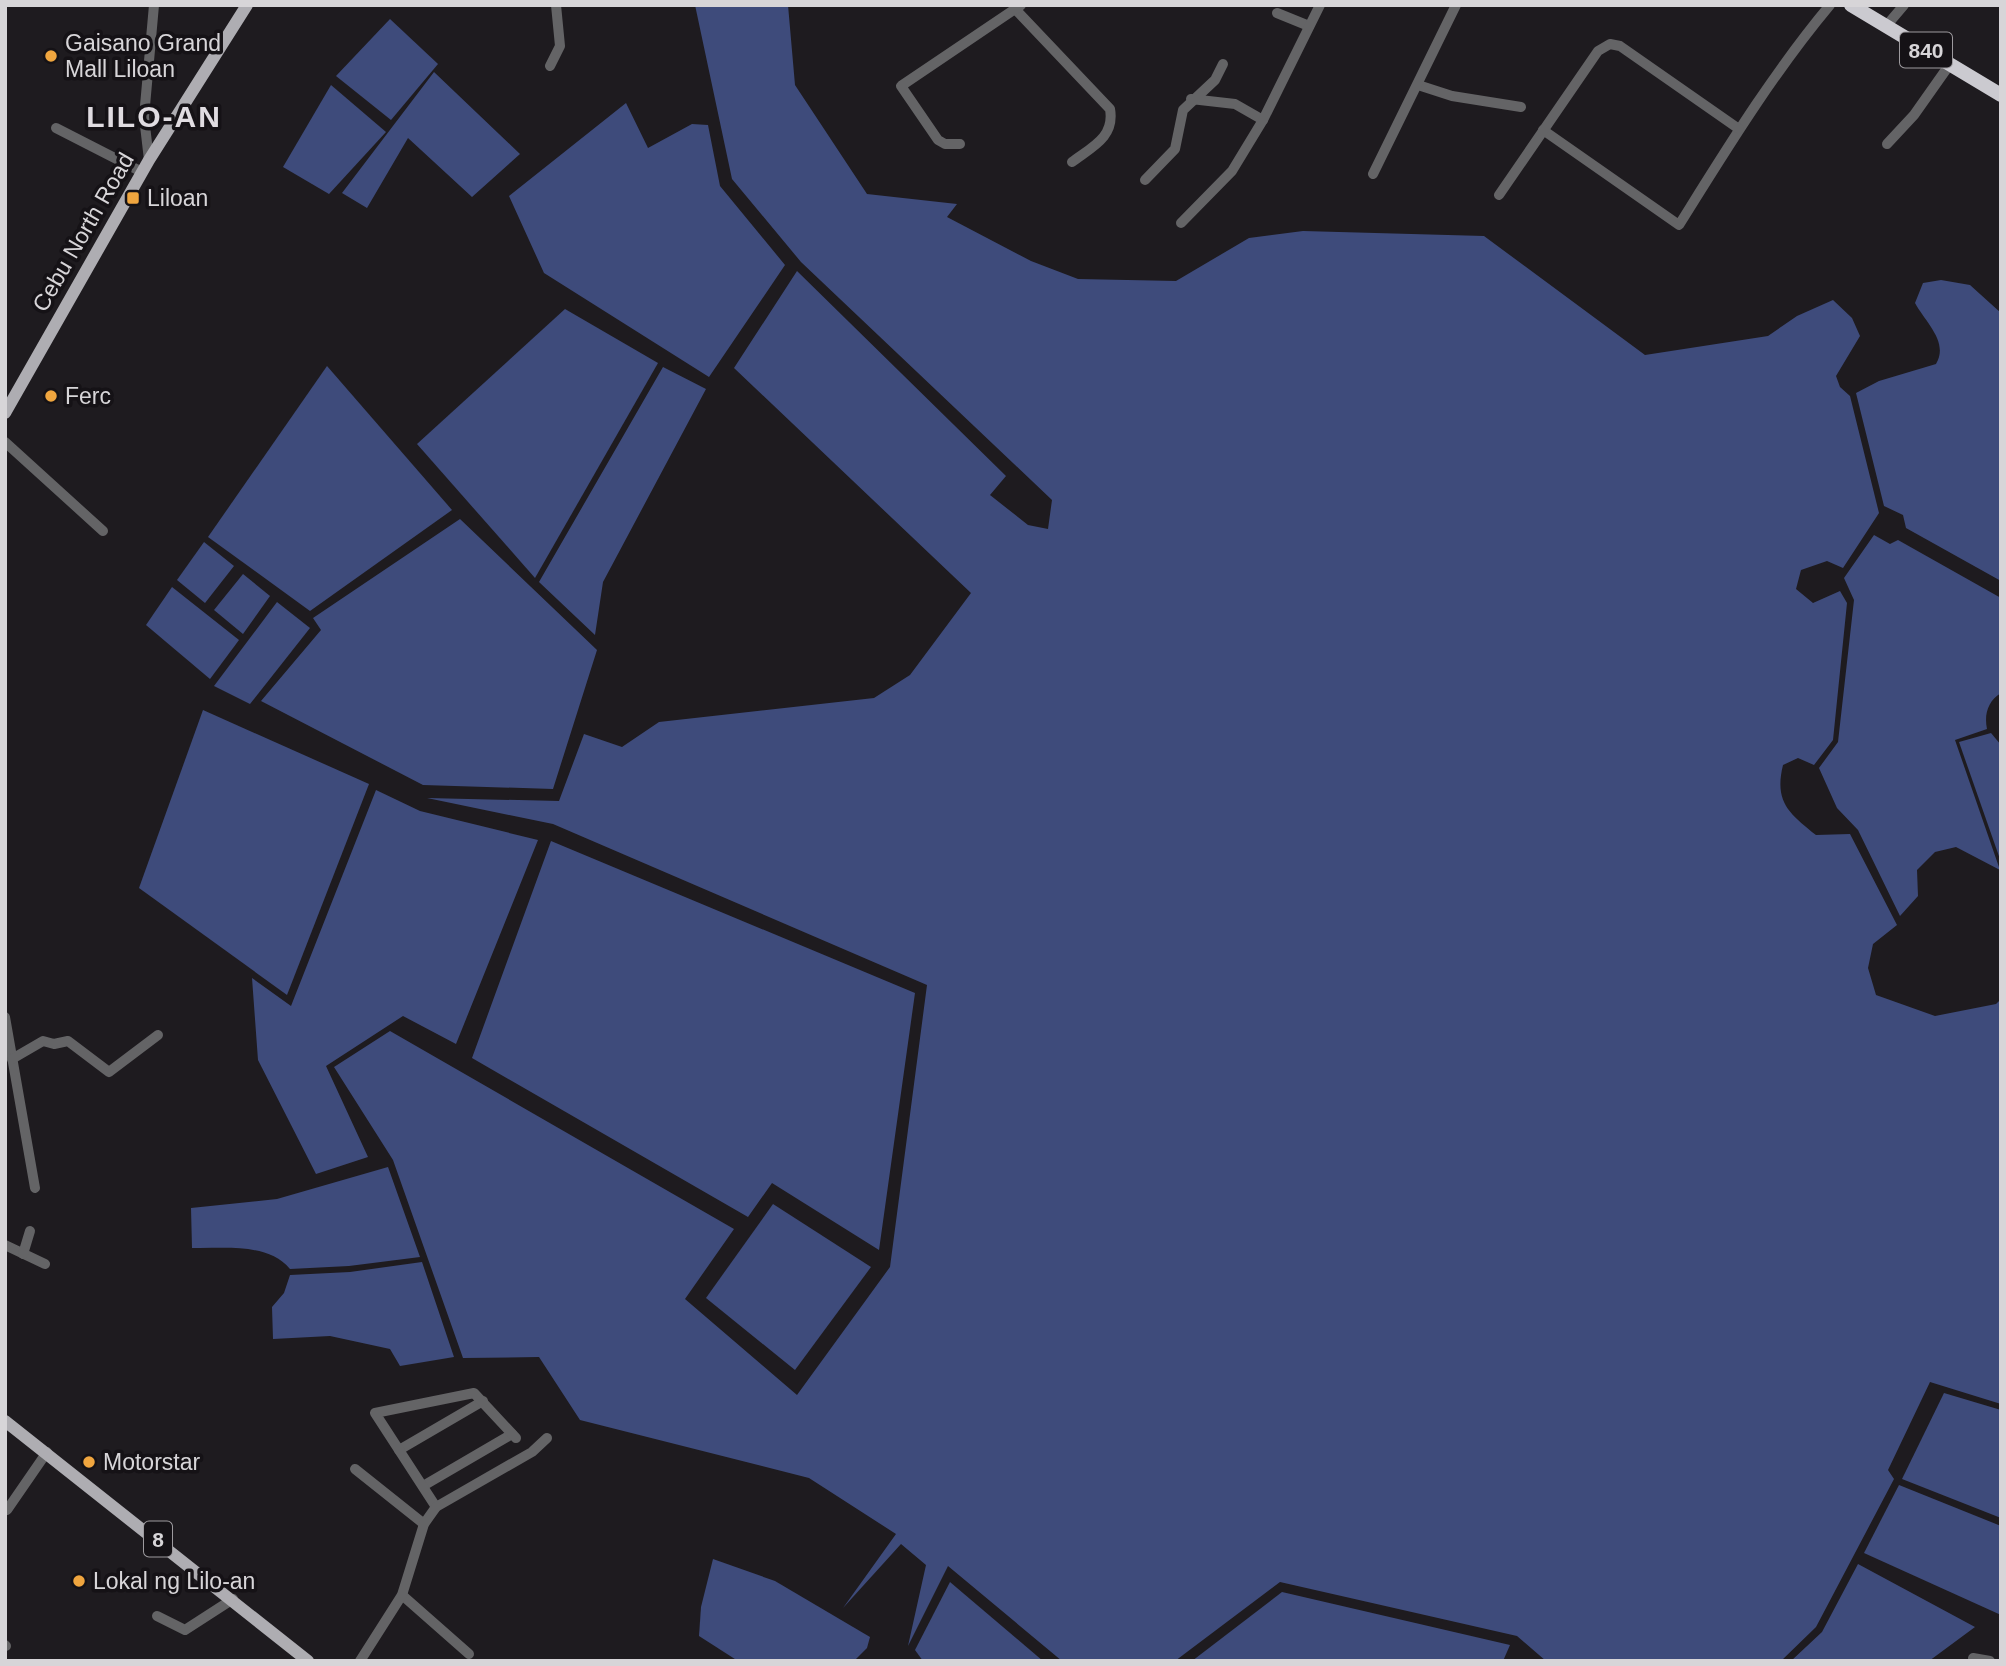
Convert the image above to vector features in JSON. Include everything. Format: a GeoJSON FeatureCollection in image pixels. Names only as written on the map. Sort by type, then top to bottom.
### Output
{"type":"FeatureCollection","features":[{"type":"Feature","properties":{"kind":"highway","name":"840"},"geometry":{"type":"LineString","coordinates":[[1851,5],[2001,95]]}},
{"type":"Feature","properties":{"kind":"main road","name":"Cebu North Road"},"geometry":{"type":"LineString","coordinates":[[5,413],[145,166],[247,5]]}},
{"type":"Feature","properties":{"kind":"main road","name":"8"},"geometry":{"type":"LineString","coordinates":[[5,1420],[308,1661]]}},
{"type":"Feature","properties":{"kind":"street"},"geometry":{"type":"LineString","coordinates":[[56,128],[145,166],[144,117],[154,5]]}},
{"type":"Feature","properties":{"kind":"street"},"geometry":{"type":"LineString","coordinates":[[550,66],[559,46],[556,5]]}},
{"type":"Feature","properties":{"kind":"street"},"geometry":{"type":"LineString","coordinates":[[1181,223],[1232,171],[1263,120],[1320,5]]}},
{"type":"Feature","properties":{"kind":"street"},"geometry":{"type":"LineString","coordinates":[[1373,174],[1456,5]]}},
{"type":"Feature","properties":{"kind":"street"},"geometry":{"type":"LineString","coordinates":[[1543,131],[1679,225],[1739,129],[1810,26],[1830,5]]}},
{"type":"Feature","properties":{"kind":"street"},"geometry":{"type":"LineString","coordinates":[[1887,25],[1904,5]]}},
{"type":"Feature","properties":{"kind":"street"},"geometry":{"type":"LineString","coordinates":[[960,144],[945,144],[938,140],[901,86],[1019,8],[1110,109],[1110,129],[1104,138],[1072,162]]}},
{"type":"Feature","properties":{"kind":"street"},"geometry":{"type":"LineString","coordinates":[[1277,13],[1309,26]]}},
{"type":"Feature","properties":{"kind":"street"},"geometry":{"type":"LineString","coordinates":[[1499,195],[1598,51],[1610,44],[1620,46],[1739,129]]}},
{"type":"Feature","properties":{"kind":"street"},"geometry":{"type":"LineString","coordinates":[[1145,180],[1175,149],[1183,110],[1191,99],[1215,80],[1223,64]]}},
{"type":"Feature","properties":{"kind":"street"},"geometry":{"type":"LineString","coordinates":[[1887,144],[1914,115],[1950,64]]}},
{"type":"Feature","properties":{"kind":"street"},"geometry":{"type":"LineString","coordinates":[[1418,85],[1452,96],[1521,107]]}},
{"type":"Feature","properties":{"kind":"street"},"geometry":{"type":"LineString","coordinates":[[1191,99],[1235,104],[1263,120]]}},
{"type":"Feature","properties":{"kind":"street"},"geometry":{"type":"LineString","coordinates":[[5,442],[103,531]]}},
{"type":"Feature","properties":{"kind":"street"},"geometry":{"type":"LineString","coordinates":[[5,1017],[34,1188]]}},
{"type":"Feature","properties":{"kind":"street"},"geometry":{"type":"LineString","coordinates":[[12,1059],[43,1041],[54,1044],[68,1041],[109,1072],[158,1035]]}},
{"type":"Feature","properties":{"kind":"street"},"geometry":{"type":"LineString","coordinates":[[23,1254],[30,1231]]}},
{"type":"Feature","properties":{"kind":"street"},"geometry":{"type":"LineString","coordinates":[[5,1245],[45,1264]]}},
{"type":"Feature","properties":{"kind":"street"},"geometry":{"type":"LineString","coordinates":[[423,1486],[514,1436],[474,1393],[375,1413],[436,1507]]}},
{"type":"Feature","properties":{"kind":"street"},"geometry":{"type":"LineString","coordinates":[[399,1450],[483,1401]]}},
{"type":"Feature","properties":{"kind":"street"},"geometry":{"type":"LineString","coordinates":[[360,1661],[402,1595],[424,1524],[436,1507],[531,1452],[547,1438]]}},
{"type":"Feature","properties":{"kind":"street"},"geometry":{"type":"LineString","coordinates":[[7,1510],[47,1452]]}},
{"type":"Feature","properties":{"kind":"street"},"geometry":{"type":"LineString","coordinates":[[355,1469],[424,1524]]}},
{"type":"Feature","properties":{"kind":"street"},"geometry":{"type":"LineString","coordinates":[[402,1595],[469,1654]]}},
{"type":"Feature","properties":{"kind":"street"},"geometry":{"type":"LineString","coordinates":[[157,1616],[185,1630],[233,1599]]}},
{"type":"Feature","properties":{"kind":"street"},"geometry":{"type":"LineString","coordinates":[[1973,1658],[1990,1661]]}},
{"type":"Feature","properties":{"kind":"water"},"geometry":{"type":"Polygon","coordinates":[[[695,5],[788,5],[795,85],[867,194],[957,204],[947,217],[1031,261],[1078,279],[1176,281],[1249,238],[1303,231],[1484,236],[1645,355],[1768,336],[1797,316],[1833,300],[1852,318],[1860,336],[1836,376],[1840,387],[1850,396],[1879,513],[1843,568],[1827,561],[1801,570],[1796,589],[1813,603],[1840,591],[1847,603],[1833,740],[1814,765],[1798,758],[1783,765],[1782,798],[1791,813],[1816,835],[1850,834],[1897,925],[1873,944],[1868,968],[1876,995],[1935,1016],[1996,1004],[2001,999],[2001,1404],[1930,1382],[1888,1470],[1894,1479],[1816,1627],[1781,1661],[1546,1661],[1517,1636],[1280,1582],[1175,1661],[1062,1661],[948,1566],[908,1646],[926,1565],[901,1544],[843,1608],[896,1534],[809,1478],[580,1420],[539,1357],[463,1358],[393,1160],[334,1067],[390,1031],[734,1229],[685,1299],[797,1395],[890,1267],[927,985],[553,824],[427,798],[559,801],[584,734],[622,747],[659,722],[874,698],[910,675],[971,593],[734,368],[797,271],[1006,476],[990,495],[1028,525],[1048,529],[1052,500],[801,262],[732,179],[695,5]]]}},
{"type":"Feature","properties":{"kind":"water"},"geometry":{"type":"Polygon","coordinates":[[[390,19],[438,64],[391,120],[336,76],[390,19]]]}},
{"type":"Feature","properties":{"kind":"water"},"geometry":{"type":"Polygon","coordinates":[[[434,72],[520,154],[472,197],[408,138],[367,208],[342,193],[434,72]]]}},
{"type":"Feature","properties":{"kind":"water"},"geometry":{"type":"Polygon","coordinates":[[[331,85],[386,132],[329,194],[283,167],[331,85]]]}},
{"type":"Feature","properties":{"kind":"water"},"geometry":{"type":"Polygon","coordinates":[[[626,103],[648,148],[692,124],[708,125],[720,186],[785,265],[709,377],[544,273],[509,196],[626,103]]]}},
{"type":"Feature","properties":{"kind":"water"},"geometry":{"type":"Polygon","coordinates":[[[1941,280],[1970,285],[2001,313],[2001,581],[1906,528],[1903,515],[1884,506],[1856,393],[1879,381],[1936,364],[1940,348],[1938,340],[1915,303],[1923,283],[1941,280]]]}},
{"type":"Feature","properties":{"kind":"water"},"geometry":{"type":"Polygon","coordinates":[[[565,309],[658,363],[535,578],[417,444],[565,309]]]}},
{"type":"Feature","properties":{"kind":"water"},"geometry":{"type":"Polygon","coordinates":[[[327,366],[452,510],[310,611],[208,537],[327,366]]]}},
{"type":"Feature","properties":{"kind":"water"},"geometry":{"type":"Polygon","coordinates":[[[663,367],[706,389],[603,582],[595,635],[539,582],[663,367]]]}},
{"type":"Feature","properties":{"kind":"water"},"geometry":{"type":"Polygon","coordinates":[[[460,519],[597,650],[553,789],[423,785],[261,701],[321,630],[313,618],[460,519]]]}},
{"type":"Feature","properties":{"kind":"water"},"geometry":{"type":"Polygon","coordinates":[[[1874,535],[1890,544],[1898,540],[2001,598],[2001,693],[1988,708],[1987,729],[1955,740],[2000,870],[1956,847],[1935,852],[1917,870],[1918,896],[1900,916],[1858,830],[1837,808],[1819,768],[1838,742],[1854,600],[1844,578],[1874,535]]]}},
{"type":"Feature","properties":{"kind":"water"},"geometry":{"type":"Polygon","coordinates":[[[204,542],[234,566],[205,603],[177,580],[204,542]]]}},
{"type":"Feature","properties":{"kind":"water"},"geometry":{"type":"Polygon","coordinates":[[[243,574],[270,596],[243,634],[214,610],[243,574]]]}},
{"type":"Feature","properties":{"kind":"water"},"geometry":{"type":"Polygon","coordinates":[[[172,587],[239,640],[210,679],[146,625],[172,587]]]}},
{"type":"Feature","properties":{"kind":"water"},"geometry":{"type":"Polygon","coordinates":[[[277,602],[310,628],[250,704],[214,686],[277,602]]]}},
{"type":"Feature","properties":{"kind":"water"},"geometry":{"type":"Polygon","coordinates":[[[203,710],[369,784],[287,995],[139,888],[203,710]]]}},
{"type":"Feature","properties":{"kind":"water"},"geometry":{"type":"Polygon","coordinates":[[[1991,733],[2001,745],[2001,862],[1959,742],[1991,733]]]}},
{"type":"Feature","properties":{"kind":"water"},"geometry":{"type":"Polygon","coordinates":[[[376,790],[420,811],[538,840],[456,1044],[403,1016],[326,1066],[368,1157],[316,1174],[258,1060],[252,978],[291,1006],[376,790]]]}},
{"type":"Feature","properties":{"kind":"water"},"geometry":{"type":"Polygon","coordinates":[[[551,841],[915,993],[879,1250],[772,1183],[748,1217],[472,1058],[551,841]]]}},
{"type":"Feature","properties":{"kind":"water"},"geometry":{"type":"Polygon","coordinates":[[[388,1167],[420,1257],[349,1266],[290,1269],[281,1260],[258,1251],[192,1248],[191,1208],[277,1199],[388,1167]]]}},
{"type":"Feature","properties":{"kind":"water"},"geometry":{"type":"Polygon","coordinates":[[[773,1204],[871,1267],[795,1370],[706,1298],[773,1204]]]}},
{"type":"Feature","properties":{"kind":"water"},"geometry":{"type":"Polygon","coordinates":[[[422,1262],[454,1357],[400,1366],[390,1349],[330,1336],[273,1339],[272,1307],[284,1293],[290,1275],[350,1272],[422,1262]]]}},
{"type":"Feature","properties":{"kind":"water"},"geometry":{"type":"Polygon","coordinates":[[[1944,1393],[2001,1410],[2001,1518],[1902,1479],[1944,1393]]]}},
{"type":"Feature","properties":{"kind":"water"},"geometry":{"type":"Polygon","coordinates":[[[1899,1485],[2001,1526],[2001,1615],[1864,1553],[1899,1485]]]}},
{"type":"Feature","properties":{"kind":"water"},"geometry":{"type":"Polygon","coordinates":[[[713,1559],[775,1581],[870,1637],[867,1648],[854,1661],[738,1661],[699,1636],[701,1607],[713,1559]]]}},
{"type":"Feature","properties":{"kind":"water"},"geometry":{"type":"Polygon","coordinates":[[[1858,1564],[1975,1627],[1929,1661],[1791,1661],[1822,1632],[1858,1564]]]}},
{"type":"Feature","properties":{"kind":"water"},"geometry":{"type":"Polygon","coordinates":[[[950,1582],[1043,1661],[923,1661],[915,1650],[950,1582]]]}},
{"type":"Feature","properties":{"kind":"water"},"geometry":{"type":"Polygon","coordinates":[[[1282,1592],[1510,1645],[1503,1661],[1192,1661],[1282,1592]]]}},
{"type":"Feature","properties":{"kind":"place","name":"Gaisano Grand Mall Liloan"},"geometry":{"type":"Point","coordinates":[51,56]}},
{"type":"Feature","properties":{"kind":"place","name":"Liloan"},"geometry":{"type":"Point","coordinates":[133,198]}},
{"type":"Feature","properties":{"kind":"place","name":"Ferc"},"geometry":{"type":"Point","coordinates":[51,396]}},
{"type":"Feature","properties":{"kind":"place","name":"Motorstar"},"geometry":{"type":"Point","coordinates":[89,1462]}},
{"type":"Feature","properties":{"kind":"place","name":"Lokal ng Lilo-an"},"geometry":{"type":"Point","coordinates":[79,1581]}},
{"type":"Feature","properties":{"kind":"district","name":"LILO-AN"},"geometry":{"type":"Point","coordinates":[154,116]}}]}
